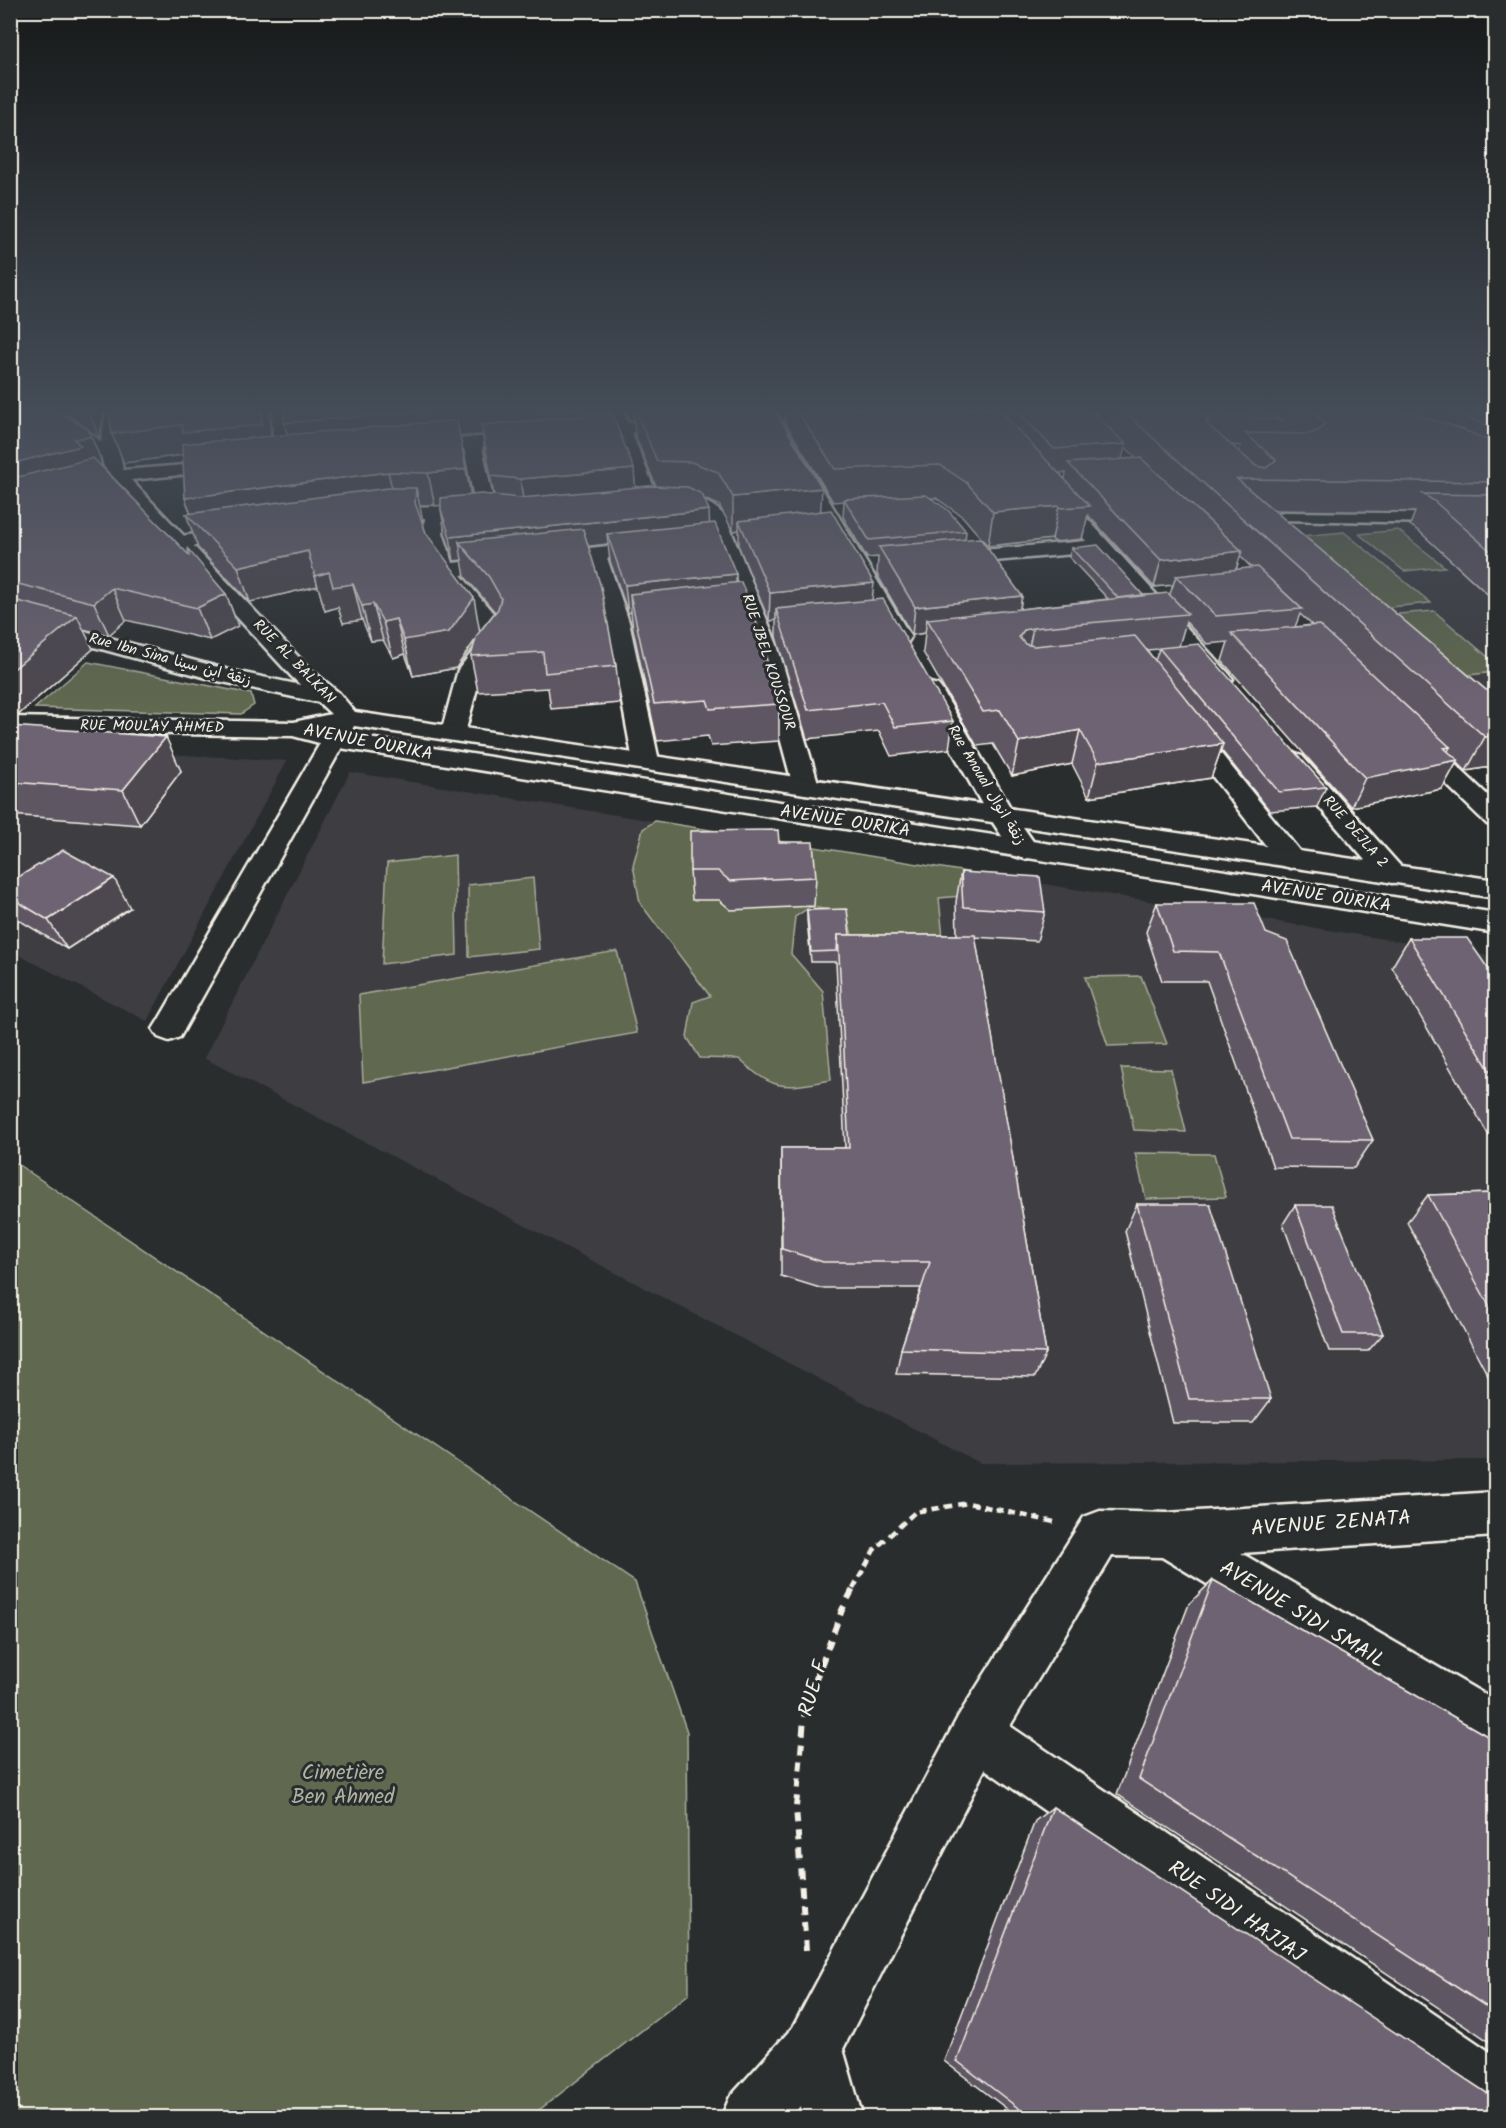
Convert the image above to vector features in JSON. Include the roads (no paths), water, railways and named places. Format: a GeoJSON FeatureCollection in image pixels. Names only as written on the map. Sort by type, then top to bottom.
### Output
{"type":"FeatureCollection","features":[{"type":"Feature","properties":{"kind":"street","name":"RUE AL BALKAN"},"geometry":{"type":"LineString","coordinates":[[148,508],[300,672],[337,719]]}},
{"type":"Feature","properties":{"kind":"street","name":"RUE JBEL KOUSSOUR"},"geometry":{"type":"LineString","coordinates":[[705,508],[711,511],[736,539],[741,609],[760,630],[806,786]]}},
{"type":"Feature","properties":{"kind":"street"},"geometry":{"type":"LineString","coordinates":[[832,508],[860,567],[910,648]]}},
{"type":"Feature","properties":{"kind":"street"},"geometry":{"type":"LineString","coordinates":[[1073,508],[1100,546],[1158,595],[1165,616],[1236,696]]}},
{"type":"Feature","properties":{"kind":"street"},"geometry":{"type":"LineString","coordinates":[[361,517],[485,509],[506,512]]}},
{"type":"Feature","properties":{"kind":"street"},"geometry":{"type":"LineString","coordinates":[[435,514],[431,530],[434,546],[448,570],[494,633],[494,640],[470,670],[453,733]]}},
{"type":"Feature","properties":{"kind":"street"},"geometry":{"type":"LineString","coordinates":[[814,530],[837,515]]}},
{"type":"Feature","properties":{"kind":"street"},"geometry":{"type":"LineString","coordinates":[[181,542],[260,531]]}},
{"type":"Feature","properties":{"kind":"street"},"geometry":{"type":"LineString","coordinates":[[529,539],[534,561]]}},
{"type":"Feature","properties":{"kind":"street"},"geometry":{"type":"LineString","coordinates":[[701,542],[736,539]]}},
{"type":"Feature","properties":{"kind":"street"},"geometry":{"type":"LineString","coordinates":[[968,539],[983,556]]}},
{"type":"Feature","properties":{"kind":"street"},"geometry":{"type":"LineString","coordinates":[[448,570],[678,545]]}},
{"type":"Feature","properties":{"kind":"street"},"geometry":{"type":"LineString","coordinates":[[927,561],[1100,546]]}},
{"type":"Feature","properties":{"kind":"street"},"geometry":{"type":"LineString","coordinates":[[595,554],[629,621],[646,761]]}},
{"type":"Feature","properties":{"kind":"street"},"geometry":{"type":"LineString","coordinates":[[860,567],[882,565]]}},
{"type":"Feature","properties":{"kind":"street"},"geometry":{"type":"LineString","coordinates":[[1142,619],[1165,616]]}},
{"type":"Feature","properties":{"kind":"street","name":"Rue Ibn Sina زنقة ابن سينا"},"geometry":{"type":"LineString","coordinates":[[10,617],[226,676],[337,719]]}},
{"type":"Feature","properties":{"kind":"street"},"geometry":{"type":"LineString","coordinates":[[865,619],[889,617]]}},
{"type":"Feature","properties":{"kind":"street"},"geometry":{"type":"LineString","coordinates":[[760,630],[783,627]]}},
{"type":"Feature","properties":{"kind":"street"},"geometry":{"type":"LineString","coordinates":[[1167,658],[1223,653]]}},
{"type":"Feature","properties":{"kind":"street","name":"Rue Anoual زنقة انوال"},"geometry":{"type":"LineString","coordinates":[[921,675],[1001,815],[1025,850]]}},
{"type":"Feature","properties":{"kind":"street"},"geometry":{"type":"LineString","coordinates":[[1170,706],[1290,859]]}},
{"type":"Feature","properties":{"kind":"street"},"geometry":{"type":"LineString","coordinates":[[169,1029],[337,719]]}},
{"type":"Feature","properties":{"kind":"street","name":"AVENUE OURIKA"},"geometry":{"type":"LineString","coordinates":[[294,729],[337,719],[453,733],[1496,890]]}},
{"type":"Feature","properties":{"kind":"street","name":"AVENUE OURIKA"},"geometry":{"type":"LineString","coordinates":[[337,719],[1025,850],[1496,923]]}},
{"type":"Feature","properties":{"kind":"street","name":"RUE MOULAY AHMED"},"geometry":{"type":"LineString","coordinates":[[10,724],[294,729]]}},
{"type":"Feature","properties":{"kind":"street"},"geometry":{"type":"LineString","coordinates":[[1401,726],[1496,818]]}},
{"type":"Feature","properties":{"kind":"street","name":"RUE DEJLA 2"},"geometry":{"type":"LineString","coordinates":[[1279,745],[1392,874]]}},
{"type":"Feature","properties":{"kind":"street","name":"AVENUE ZENATA"},"geometry":{"type":"LineString","coordinates":[[1167,1535],[1496,1514]]}},
{"type":"Feature","properties":{"kind":"street","name":"AVENUE SIDI SMAIL"},"geometry":{"type":"LineString","coordinates":[[977,1733],[1100,1533],[1167,1535],[1496,1729]]}},
{"type":"Feature","properties":{"kind":"street"},"geometry":{"type":"LineString","coordinates":[[751,2118],[831,2095],[977,1733]]}},
{"type":"Feature","properties":{"kind":"street","name":"RUE SIDI HAJJAJ"},"geometry":{"type":"LineString","coordinates":[[977,1733],[1496,2091]]}},
{"type":"Feature","properties":{"kind":"lane"},"geometry":{"type":"LineString","coordinates":[[1283,517],[1496,519]]}},
{"type":"Feature","properties":{"kind":"park label","name":"Cimetière Ben Ahmed"},"geometry":{"type":"Point","coordinates":[343,1785]}}]}
